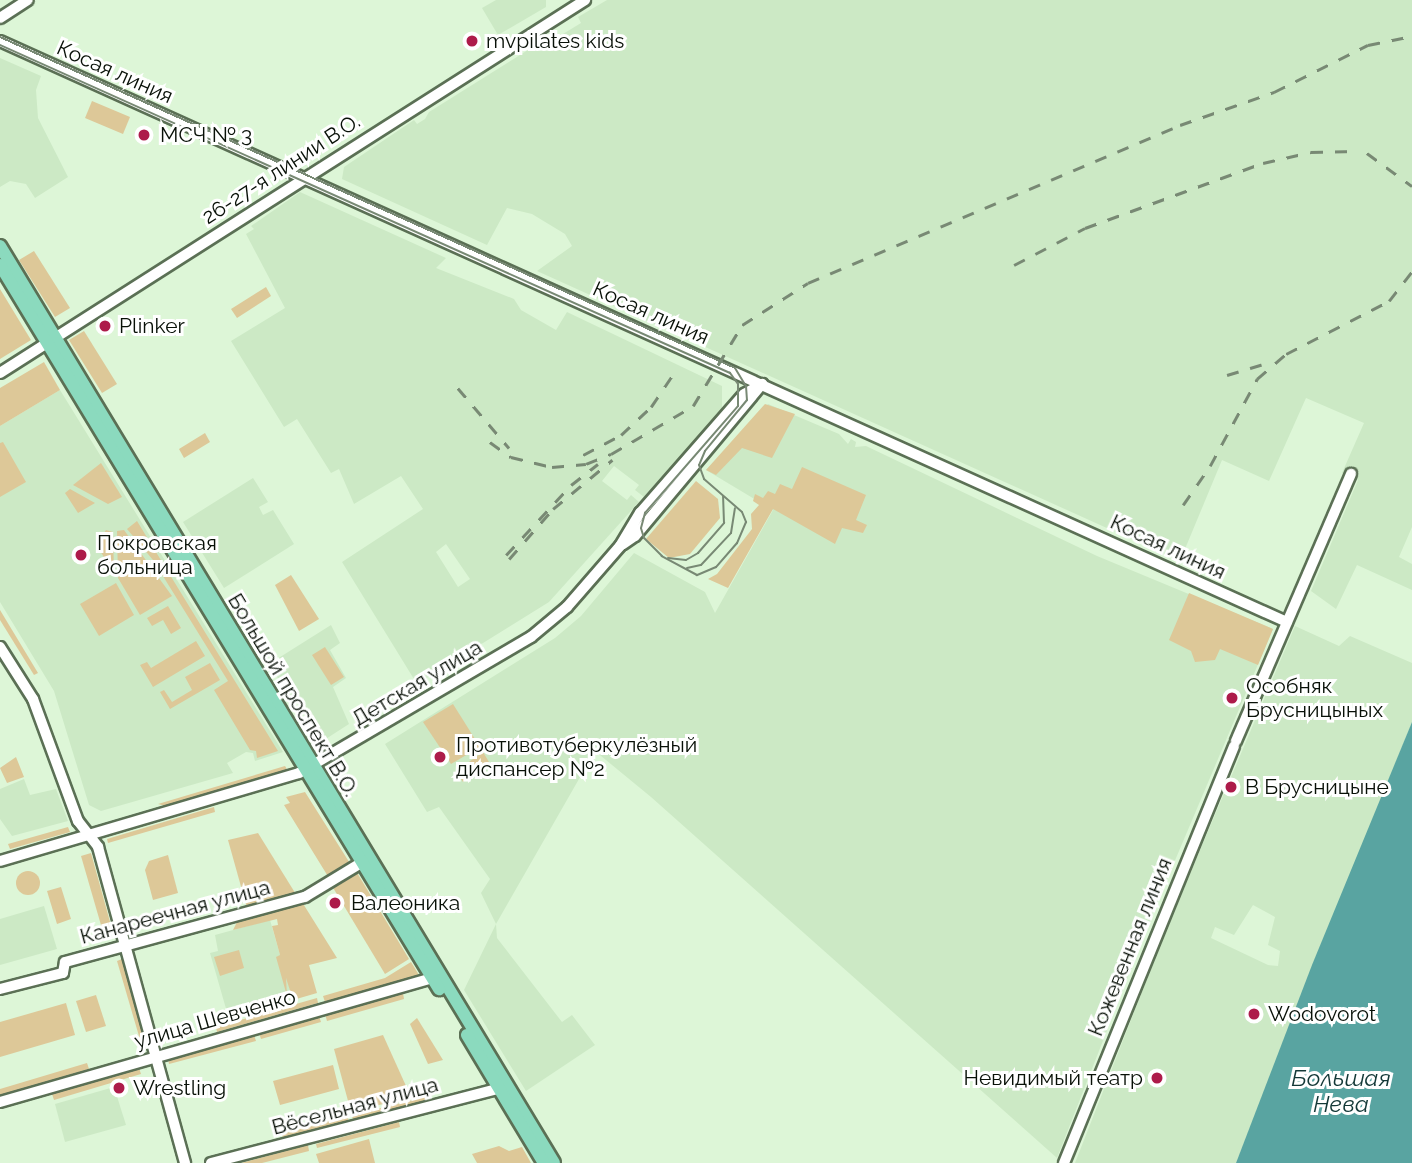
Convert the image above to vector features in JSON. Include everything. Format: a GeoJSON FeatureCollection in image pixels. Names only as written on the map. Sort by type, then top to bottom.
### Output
{"type":"FeatureCollection","features":[{"type":"Feature","properties":{"kind":"main road","name":"Большой проспект В.О."},"geometry":{"type":"LineString","coordinates":[[0,246],[51,341]]}},
{"type":"Feature","properties":{"kind":"main road","name":"Большой проспект В.О."},"geometry":{"type":"LineString","coordinates":[[0,265],[51,341],[436,977],[554,1163]]}},
{"type":"Feature","properties":{"kind":"main road","name":"Большой проспект В.О."},"geometry":{"type":"LineString","coordinates":[[310,768],[361,863],[436,977]]}},
{"type":"Feature","properties":{"kind":"main road","name":"Большой проспект В.О."},"geometry":{"type":"LineString","coordinates":[[504,1087],[544,1163]]}},
{"type":"Feature","properties":{"kind":"street"},"geometry":{"type":"LineString","coordinates":[[0,18],[28,0]]}},
{"type":"Feature","properties":{"kind":"street","name":"26-27-я линии В.О."},"geometry":{"type":"LineString","coordinates":[[0,373],[303,177],[585,0]]}},
{"type":"Feature","properties":{"kind":"street","name":"Косая линия"},"geometry":{"type":"LineString","coordinates":[[0,41],[1287,622]]}},
{"type":"Feature","properties":{"kind":"street","name":"Детская улица"},"geometry":{"type":"LineString","coordinates":[[0,861],[310,768],[531,637],[567,607],[632,533],[744,394],[762,384]]}},
{"type":"Feature","properties":{"kind":"street","name":"Кожевенная линия"},"geometry":{"type":"LineString","coordinates":[[1064,1163],[1235,743],[1351,474]]}},
{"type":"Feature","properties":{"kind":"street"},"geometry":{"type":"LineString","coordinates":[[0,647],[33,699],[74,811],[98,847],[186,1163]]}},
{"type":"Feature","properties":{"kind":"street","name":"Канареечная улица"},"geometry":{"type":"LineString","coordinates":[[0,989],[63,973],[65,961],[305,897],[361,863]]}},
{"type":"Feature","properties":{"kind":"street","name":"улица Шевченко"},"geometry":{"type":"LineString","coordinates":[[0,1102],[436,977]]}},
{"type":"Feature","properties":{"kind":"street","name":"Вёсельная улица"},"geometry":{"type":"LineString","coordinates":[[211,1163],[504,1087]]}},
{"type":"Feature","properties":{"kind":"shaded area"},"geometry":{"type":"Polygon","coordinates":[[[496,0],[546,0],[546,7],[498,35],[482,8],[496,0]]]}},
{"type":"Feature","properties":{"kind":"shaded area"},"geometry":{"type":"Polygon","coordinates":[[[607,0],[1412,0],[1412,527],[1399,557],[1412,564],[1412,590],[1357,565],[1336,609],[1311,591],[1358,480],[1342,473],[1364,423],[1306,398],[1269,481],[1222,460],[1180,561],[537,271],[572,246],[565,234],[532,214],[507,208],[487,245],[342,179],[344,167],[414,120],[417,124],[425,119],[429,112],[555,33],[558,37],[581,23],[578,17],[607,0]]]}},
{"type":"Feature","properties":{"kind":"shaded area"},"geometry":{"type":"Polygon","coordinates":[[[0,58],[41,76],[36,90],[38,118],[68,177],[35,198],[26,184],[10,181],[0,187],[0,58]]]}},
{"type":"Feature","properties":{"kind":"shaded area"},"geometry":{"type":"Polygon","coordinates":[[[92,101],[130,117],[123,134],[85,118],[92,101]]]}},
{"type":"Feature","properties":{"kind":"shaded area"},"geometry":{"type":"Polygon","coordinates":[[[300,192],[446,258],[436,268],[514,299],[521,310],[556,330],[567,312],[722,386],[722,409],[644,497],[635,490],[639,485],[614,466],[602,481],[627,500],[631,495],[639,502],[549,602],[417,684],[342,562],[423,509],[401,476],[354,504],[339,469],[331,473],[297,419],[284,427],[231,341],[285,308],[246,234],[254,229],[251,226],[300,192]],[[446,544],[436,552],[458,587],[470,579],[446,544]]]}},
{"type":"Feature","properties":{"kind":"shaded area"},"geometry":{"type":"Polygon","coordinates":[[[34,251],[70,308],[55,317],[19,260],[34,251]]]}},
{"type":"Feature","properties":{"kind":"shaded area"},"geometry":{"type":"Polygon","coordinates":[[[266,287],[271,296],[237,318],[231,309],[266,287]]]}},
{"type":"Feature","properties":{"kind":"shaded area"},"geometry":{"type":"Polygon","coordinates":[[[0,289],[31,340],[0,359],[0,289]]]}},
{"type":"Feature","properties":{"kind":"shaded area"},"geometry":{"type":"Polygon","coordinates":[[[84,331],[117,384],[102,393],[69,340],[84,331]]]}},
{"type":"Feature","properties":{"kind":"shaded area"},"geometry":{"type":"Polygon","coordinates":[[[44,362],[60,390],[0,426],[0,388],[44,362]]]}},
{"type":"Feature","properties":{"kind":"shaded area","name":"Покровская больница"},"geometry":{"type":"Polygon","coordinates":[[[60,390],[283,752],[255,761],[253,753],[246,752],[227,763],[233,773],[101,811],[89,805],[54,691],[0,602],[0,426],[60,390]]]}},
{"type":"Feature","properties":{"kind":"shaded area"},"geometry":{"type":"Polygon","coordinates":[[[765,404],[795,414],[772,458],[742,448],[716,475],[706,470],[765,404]]]}},
{"type":"Feature","properties":{"kind":"shaded area"},"geometry":{"type":"Polygon","coordinates":[[[768,404],[839,434],[848,444],[851,439],[856,442],[855,447],[866,446],[1097,556],[1273,629],[1157,903],[1057,1158],[651,797],[595,751],[496,924],[481,893],[490,879],[439,807],[427,812],[385,744],[555,638],[581,616],[634,553],[705,592],[715,613],[773,510],[706,470],[768,404]]]}},
{"type":"Feature","properties":{"kind":"shaded area"},"geometry":{"type":"Polygon","coordinates":[[[205,433],[210,442],[184,458],[179,449],[205,433]]]}},
{"type":"Feature","properties":{"kind":"shaded area"},"geometry":{"type":"Polygon","coordinates":[[[99,436],[271,722],[269,723],[95,438],[99,436]]]}},
{"type":"Feature","properties":{"kind":"shaded area"},"geometry":{"type":"Polygon","coordinates":[[[3,442],[26,482],[0,497],[0,443],[3,442]]]}},
{"type":"Feature","properties":{"kind":"shaded area"},"geometry":{"type":"Polygon","coordinates":[[[101,463],[122,497],[108,504],[73,485],[101,463]]]}},
{"type":"Feature","properties":{"kind":"shaded area"},"geometry":{"type":"Polygon","coordinates":[[[802,467],[866,495],[856,520],[867,525],[863,533],[842,528],[835,544],[773,509],[728,588],[708,579],[717,574],[752,529],[751,514],[759,505],[753,501],[755,494],[763,498],[768,491],[775,494],[780,484],[792,489],[802,467]]]}},
{"type":"Feature","properties":{"kind":"shaded area"},"geometry":{"type":"Polygon","coordinates":[[[253,478],[268,502],[259,507],[263,515],[273,510],[294,544],[224,588],[183,522],[253,478]]]}},
{"type":"Feature","properties":{"kind":"shaded area"},"geometry":{"type":"Polygon","coordinates":[[[696,481],[718,499],[720,518],[690,554],[669,558],[646,539],[696,481]]]}},
{"type":"Feature","properties":{"kind":"shaded area"},"geometry":{"type":"Polygon","coordinates":[[[70,489],[95,503],[78,513],[65,493],[70,489]]]}},
{"type":"Feature","properties":{"kind":"shaded area"},"geometry":{"type":"Polygon","coordinates":[[[137,521],[278,751],[257,758],[256,751],[250,750],[214,690],[228,681],[153,560],[127,529],[137,521]]]}},
{"type":"Feature","properties":{"kind":"shaded area"},"geometry":{"type":"Polygon","coordinates":[[[106,530],[113,532],[114,574],[96,544],[106,530]]]}},
{"type":"Feature","properties":{"kind":"shaded area"},"geometry":{"type":"Polygon","coordinates":[[[124,530],[172,596],[140,615],[118,578],[117,531],[124,530]]]}},
{"type":"Feature","properties":{"kind":"shaded area"},"geometry":{"type":"Polygon","coordinates":[[[291,575],[319,619],[299,631],[275,585],[291,575]]]}},
{"type":"Feature","properties":{"kind":"shaded area"},"geometry":{"type":"Polygon","coordinates":[[[116,583],[134,615],[99,636],[80,604],[116,583]]]}},
{"type":"Feature","properties":{"kind":"shaded area"},"geometry":{"type":"Polygon","coordinates":[[[1189,593],[1273,629],[1258,665],[1220,649],[1215,660],[1195,662],[1191,651],[1169,640],[1189,593]]]}},
{"type":"Feature","properties":{"kind":"shaded area"},"geometry":{"type":"Polygon","coordinates":[[[168,606],[181,628],[171,634],[163,620],[152,626],[147,618],[168,606]]]}},
{"type":"Feature","properties":{"kind":"shaded area"},"geometry":{"type":"Polygon","coordinates":[[[0,610],[38,673],[34,675],[0,620],[0,610]]]}},
{"type":"Feature","properties":{"kind":"shaded area"},"geometry":{"type":"Polygon","coordinates":[[[331,625],[340,643],[330,650],[346,678],[333,687],[349,724],[318,744],[303,719],[310,714],[297,692],[289,696],[269,664],[331,625]]]}},
{"type":"Feature","properties":{"kind":"shaded area"},"geometry":{"type":"Polygon","coordinates":[[[1295,626],[1339,646],[1350,636],[1412,663],[1412,722],[1236,1163],[1075,1163],[1167,928],[1295,626]],[[1253,905],[1234,935],[1215,927],[1211,938],[1268,965],[1278,966],[1280,951],[1268,945],[1275,917],[1253,905]]]}},
{"type":"Feature","properties":{"kind":"shaded area"},"geometry":{"type":"Polygon","coordinates":[[[196,641],[205,656],[153,687],[140,665],[147,662],[151,668],[196,641]]]}},
{"type":"Feature","properties":{"kind":"shaded area"},"geometry":{"type":"Polygon","coordinates":[[[325,647],[344,677],[331,685],[312,655],[325,647]]]}},
{"type":"Feature","properties":{"kind":"shaded area"},"geometry":{"type":"Polygon","coordinates":[[[210,663],[220,680],[170,709],[160,692],[164,690],[172,702],[192,690],[185,677],[210,663]]]}},
{"type":"Feature","properties":{"kind":"shaded area"},"geometry":{"type":"Polygon","coordinates":[[[453,704],[480,747],[451,764],[423,722],[453,704]]]}},
{"type":"Feature","properties":{"kind":"shaded area"},"geometry":{"type":"Polygon","coordinates":[[[483,752],[489,762],[463,782],[456,771],[483,752]]]}},
{"type":"Feature","properties":{"kind":"shaded area"},"geometry":{"type":"Polygon","coordinates":[[[16,757],[24,777],[7,783],[0,768],[16,757]]]}},
{"type":"Feature","properties":{"kind":"shaded area"},"geometry":{"type":"Polygon","coordinates":[[[285,766],[288,771],[170,807],[158,804],[285,766]]]}},
{"type":"Feature","properties":{"kind":"shaded area"},"geometry":{"type":"Polygon","coordinates":[[[24,779],[30,795],[56,789],[68,821],[12,836],[0,819],[0,789],[24,779]]]}},
{"type":"Feature","properties":{"kind":"shaded area"},"geometry":{"type":"Polygon","coordinates":[[[305,792],[351,865],[329,878],[284,805],[290,803],[286,797],[305,792]]]}},
{"type":"Feature","properties":{"kind":"shaded area"},"geometry":{"type":"Polygon","coordinates":[[[214,807],[215,812],[108,843],[107,839],[214,807]]]}},
{"type":"Feature","properties":{"kind":"shaded area"},"geometry":{"type":"Polygon","coordinates":[[[68,827],[70,832],[10,849],[8,844],[68,827]]]}},
{"type":"Feature","properties":{"kind":"shaded area"},"geometry":{"type":"Polygon","coordinates":[[[258,833],[297,896],[247,908],[228,840],[258,833]]]}},
{"type":"Feature","properties":{"kind":"shaded area"},"geometry":{"type":"Polygon","coordinates":[[[91,853],[112,929],[103,932],[81,856],[91,853]]]}},
{"type":"Feature","properties":{"kind":"shaded area"},"geometry":{"type":"Polygon","coordinates":[[[168,855],[178,893],[153,900],[145,870],[149,861],[168,855]]]}},
{"type":"Feature","properties":{"kind":"shaded area"},"geometry":{"type":"Polygon","coordinates":[[[28,871],[36,875],[40,883],[36,891],[28,895],[20,891],[16,883],[20,875],[28,871]]]}},
{"type":"Feature","properties":{"kind":"shaded area"},"geometry":{"type":"Polygon","coordinates":[[[356,871],[409,959],[385,974],[332,886],[356,871]]]}},
{"type":"Feature","properties":{"kind":"shaded area"},"geometry":{"type":"Polygon","coordinates":[[[61,887],[71,919],[57,924],[47,891],[61,887]]]}},
{"type":"Feature","properties":{"kind":"shaded area"},"geometry":{"type":"Polygon","coordinates":[[[302,902],[337,958],[309,965],[317,993],[293,1000],[286,978],[287,996],[276,957],[280,955],[272,926],[278,925],[277,919],[233,930],[238,920],[302,902]]]}},
{"type":"Feature","properties":{"kind":"shaded area"},"geometry":{"type":"Polygon","coordinates":[[[44,906],[57,949],[0,965],[0,919],[44,906]]]}},
{"type":"Feature","properties":{"kind":"shaded area"},"geometry":{"type":"Polygon","coordinates":[[[270,920],[293,1000],[229,1019],[210,953],[218,951],[215,935],[270,920]]]}},
{"type":"Feature","properties":{"kind":"shaded area"},"geometry":{"type":"Polygon","coordinates":[[[496,924],[497,938],[562,1022],[572,1015],[595,1045],[526,1091],[464,990],[496,924]]]}},
{"type":"Feature","properties":{"kind":"shaded area"},"geometry":{"type":"Polygon","coordinates":[[[239,950],[244,968],[220,976],[214,957],[239,950]]]}},
{"type":"Feature","properties":{"kind":"shaded area"},"geometry":{"type":"Polygon","coordinates":[[[122,959],[145,1042],[141,1043],[117,961],[122,959]]]}},
{"type":"Feature","properties":{"kind":"shaded area"},"geometry":{"type":"Polygon","coordinates":[[[411,962],[419,975],[325,1002],[323,996],[385,978],[411,962]]]}},
{"type":"Feature","properties":{"kind":"shaded area"},"geometry":{"type":"Polygon","coordinates":[[[403,993],[404,999],[327,1021],[325,1014],[403,993]]]}},
{"type":"Feature","properties":{"kind":"shaded area"},"geometry":{"type":"Polygon","coordinates":[[[96,995],[106,1026],[86,1032],[76,1001],[96,995]]]}},
{"type":"Feature","properties":{"kind":"shaded area"},"geometry":{"type":"Polygon","coordinates":[[[317,998],[318,1003],[217,1032],[216,1027],[317,998]]]}},
{"type":"Feature","properties":{"kind":"shaded area"},"geometry":{"type":"Polygon","coordinates":[[[66,1003],[75,1035],[0,1057],[0,1022],[66,1003]]]}},
{"type":"Feature","properties":{"kind":"shaded area"},"geometry":{"type":"Polygon","coordinates":[[[319,1016],[321,1022],[261,1039],[259,1033],[319,1016]]]}},
{"type":"Feature","properties":{"kind":"shaded area"},"geometry":{"type":"Polygon","coordinates":[[[417,1018],[443,1060],[428,1064],[410,1024],[417,1018]]]}},
{"type":"Feature","properties":{"kind":"shaded area"},"geometry":{"type":"Polygon","coordinates":[[[254,1035],[256,1041],[169,1064],[168,1058],[254,1035]]]}},
{"type":"Feature","properties":{"kind":"shaded area"},"geometry":{"type":"Polygon","coordinates":[[[383,1035],[411,1097],[351,1112],[334,1049],[383,1035]]]}},
{"type":"Feature","properties":{"kind":"shaded area"},"geometry":{"type":"Polygon","coordinates":[[[87,1063],[89,1069],[0,1095],[0,1089],[87,1063]]]}},
{"type":"Feature","properties":{"kind":"shaded area"},"geometry":{"type":"Polygon","coordinates":[[[333,1065],[339,1089],[280,1105],[273,1081],[333,1065]]]}},
{"type":"Feature","properties":{"kind":"shaded area"},"geometry":{"type":"Polygon","coordinates":[[[139,1068],[141,1074],[54,1100],[52,1094],[139,1068]]]}},
{"type":"Feature","properties":{"kind":"shaded area"},"geometry":{"type":"Polygon","coordinates":[[[114,1087],[126,1125],[65,1142],[55,1104],[114,1087]]]}},
{"type":"Feature","properties":{"kind":"shaded area"},"geometry":{"type":"Polygon","coordinates":[[[425,1097],[426,1102],[353,1120],[352,1115],[425,1097]]]}},
{"type":"Feature","properties":{"kind":"shaded area"},"geometry":{"type":"Polygon","coordinates":[[[347,1116],[349,1121],[283,1139],[282,1134],[347,1116]]]}},
{"type":"Feature","properties":{"kind":"shaded area"},"geometry":{"type":"Polygon","coordinates":[[[399,1122],[400,1127],[317,1148],[316,1144],[399,1122]]]}},
{"type":"Feature","properties":{"kind":"shaded area"},"geometry":{"type":"Polygon","coordinates":[[[369,1139],[375,1163],[319,1163],[316,1154],[369,1139]]]}},
{"type":"Feature","properties":{"kind":"shaded area"},"geometry":{"type":"Polygon","coordinates":[[[308,1145],[309,1151],[262,1163],[241,1163],[308,1145]]]}},
{"type":"Feature","properties":{"kind":"shaded area"},"geometry":{"type":"Polygon","coordinates":[[[499,1146],[509,1151],[522,1147],[531,1163],[477,1163],[472,1154],[499,1146]]]}},
{"type":"Feature","properties":{"kind":"water","name":"Большая Нева"},"geometry":{"type":"Polygon","coordinates":[[[1412,722],[1412,1163],[1236,1163],[1312,965],[1412,722]]]}},
{"type":"Feature","properties":{"kind":"tram line"},"geometry":{"type":"LineString","coordinates":[[0,37],[735,368],[746,386],[747,400],[705,451],[699,465],[704,479],[742,512],[746,522],[737,543],[716,567],[697,575],[662,556],[644,538],[641,528],[645,513],[738,406],[738,384],[730,373],[0,45]]}},
{"type":"Feature","properties":{"kind":"tram line"},"geometry":{"type":"LineString","coordinates":[[668,558],[686,560],[698,553],[724,523],[723,496]]}},
{"type":"Feature","properties":{"kind":"tram line"},"geometry":{"type":"LineString","coordinates":[[687,568],[701,565],[731,533],[735,508]]}},
{"type":"Feature","properties":{"kind":"railway"},"geometry":{"type":"LineString","coordinates":[[490,442],[511,457],[552,467],[586,464],[611,454],[693,406],[742,325],[808,283],[1180,125],[1274,92],[1368,45],[1412,36]]}},
{"type":"Feature","properties":{"kind":"railway"},"geometry":{"type":"LineString","coordinates":[[1014,265],[1085,228],[1263,163],[1311,152],[1356,151]]}},
{"type":"Feature","properties":{"kind":"railway"},"geometry":{"type":"LineString","coordinates":[[1367,153],[1412,186]]}},
{"type":"Feature","properties":{"kind":"railway"},"geometry":{"type":"LineString","coordinates":[[1183,505],[1210,466],[1257,379],[1286,354],[1389,301],[1412,272]]}},
{"type":"Feature","properties":{"kind":"railway"},"geometry":{"type":"LineString","coordinates":[[1227,375],[1270,362]]}},
{"type":"Feature","properties":{"kind":"railway"},"geometry":{"type":"LineString","coordinates":[[583,455],[621,435],[651,407],[672,376]]}},
{"type":"Feature","properties":{"kind":"railway"},"geometry":{"type":"LineString","coordinates":[[458,388],[509,448]]}},
{"type":"Feature","properties":{"kind":"railway"},"geometry":{"type":"LineString","coordinates":[[509,559],[553,509],[612,460]]}},
{"type":"Feature","properties":{"kind":"railway"},"geometry":{"type":"LineString","coordinates":[[506,555],[571,485],[598,464]]}},
{"type":"Feature","properties":{"kind":"place","name":"mvpilates kids"},"geometry":{"type":"Point","coordinates":[472,41]}},
{"type":"Feature","properties":{"kind":"place","name":"МСЧ № 3"},"geometry":{"type":"Point","coordinates":[144,135]}},
{"type":"Feature","properties":{"kind":"place","name":"Plinker"},"geometry":{"type":"Point","coordinates":[105,326]}},
{"type":"Feature","properties":{"kind":"place","name":"Покровская больница"},"geometry":{"type":"Point","coordinates":[81,555]}},
{"type":"Feature","properties":{"kind":"place","name":"Особняк Брусницыных"},"geometry":{"type":"Point","coordinates":[1232,698]}},
{"type":"Feature","properties":{"kind":"place","name":"Противотуберкулёзный диспансер №2"},"geometry":{"type":"Point","coordinates":[440,757]}},
{"type":"Feature","properties":{"kind":"place","name":"В Брусницыне"},"geometry":{"type":"Point","coordinates":[1231,787]}},
{"type":"Feature","properties":{"kind":"place","name":"Валеоника"},"geometry":{"type":"Point","coordinates":[335,903]}},
{"type":"Feature","properties":{"kind":"place","name":"Wodovorot"},"geometry":{"type":"Point","coordinates":[1254,1014]}},
{"type":"Feature","properties":{"kind":"place","name":"Невидимый театр"},"geometry":{"type":"Point","coordinates":[1157,1078]}},
{"type":"Feature","properties":{"kind":"place","name":"Wrestling"},"geometry":{"type":"Point","coordinates":[119,1088]}}]}
